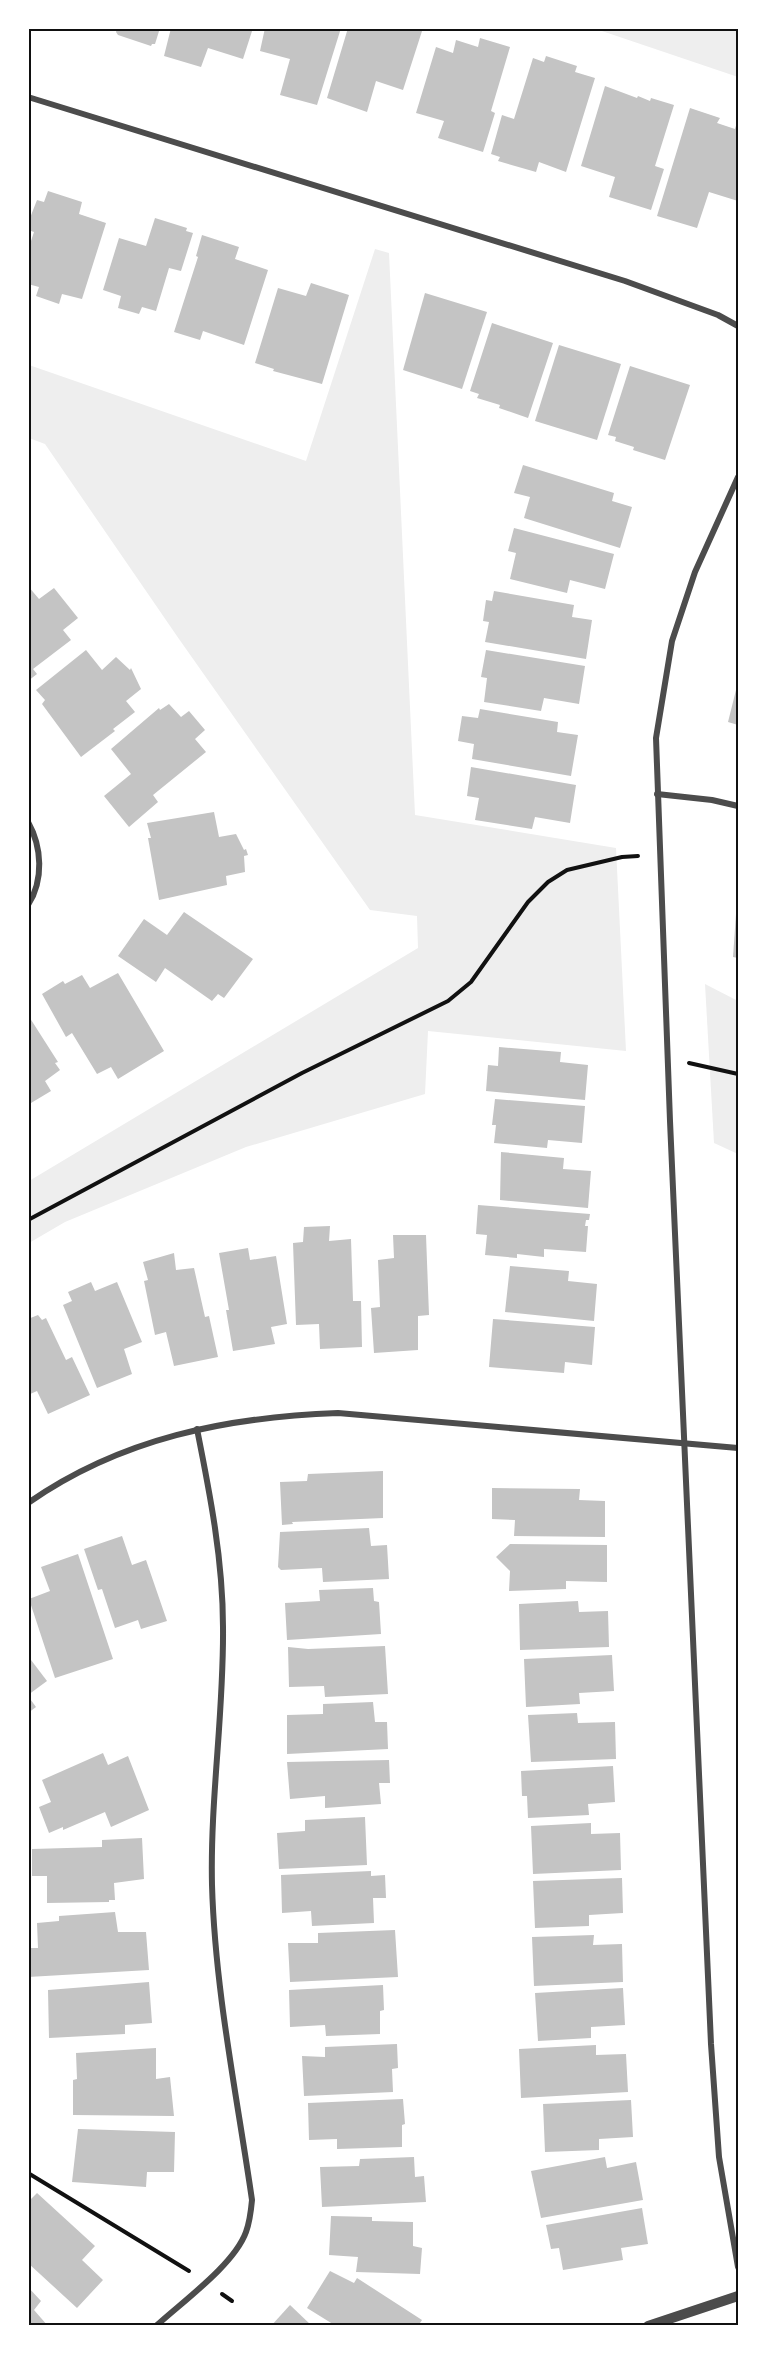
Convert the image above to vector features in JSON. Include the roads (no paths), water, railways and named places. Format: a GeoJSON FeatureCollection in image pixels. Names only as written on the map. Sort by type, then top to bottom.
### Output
{"type":"FeatureCollection","features":[{"type":"Feature","properties":{"kind":"street"},"geometry":{"type":"LineString","coordinates":[[28,97],[625,281],[718,315],[738,326]]}},
{"type":"Feature","properties":{"kind":"street"},"geometry":{"type":"LineString","coordinates":[[738,477],[695,572],[672,640],[656,738],[684,1444],[715,2112],[719,2157],[738,2267]]}},
{"type":"Feature","properties":{"kind":"street"},"geometry":{"type":"LineString","coordinates":[[657,794],[712,800],[738,807]]}},
{"type":"Feature","properties":{"kind":"street"},"geometry":{"type":"LineString","coordinates":[[28,822],[37,842],[40,869],[28,905]]}},
{"type":"Feature","properties":{"kind":"street"},"geometry":{"type":"LineString","coordinates":[[28,1503],[49,1489],[124,1452],[197,1429],[254,1419],[338,1413],[738,1448]]}},
{"type":"Feature","properties":{"kind":"street"},"geometry":{"type":"LineString","coordinates":[[156,2325],[234,2255],[246,2233],[251,2217],[252,2200],[214,1942],[212,1882],[214,1808],[220,1730],[223,1626],[218,1551],[197,1429]]}},
{"type":"Feature","properties":{"kind":"street"},"geometry":{"type":"LineString","coordinates":[[648,2325],[738,2296]]}}]}
